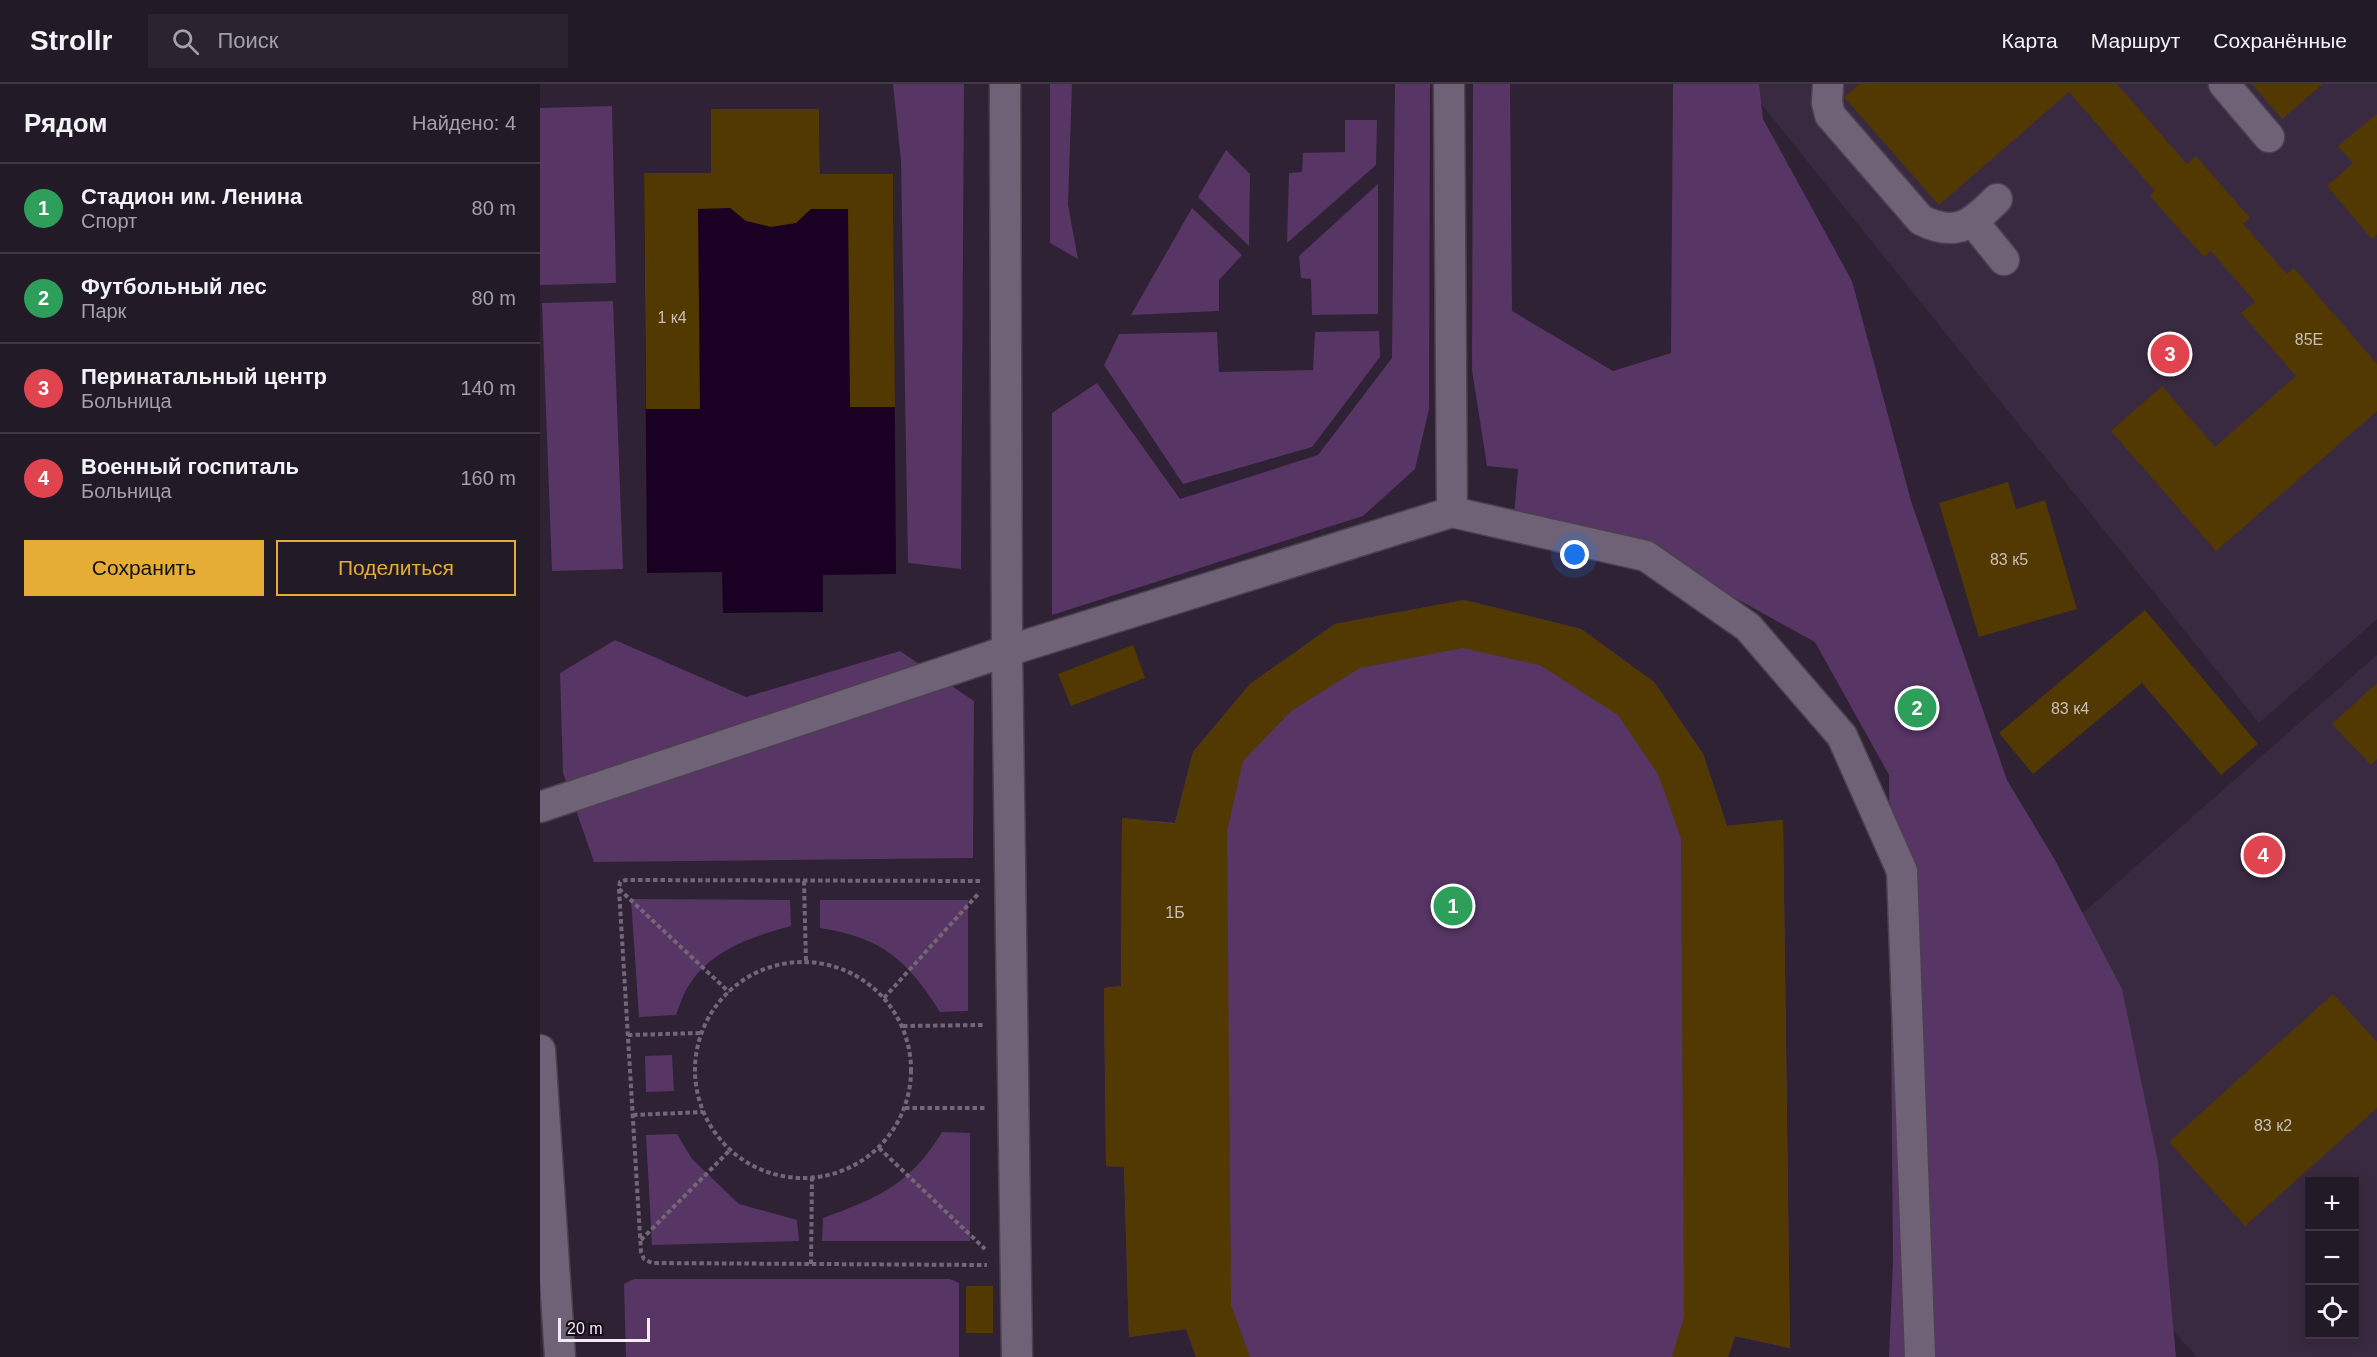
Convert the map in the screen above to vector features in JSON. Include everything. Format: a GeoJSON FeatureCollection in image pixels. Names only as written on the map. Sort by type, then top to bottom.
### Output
{"type":"FeatureCollection","features":[{"type":"Feature","properties":{"kind":"street"},"geometry":{"type":"LineString","coordinates":[[1005,84],[1007,651],[1000,881],[1013,1024],[1014,1108],[1009,1265],[1017,1357]]}},
{"type":"Feature","properties":{"kind":"street"},"geometry":{"type":"LineString","coordinates":[[1449,84],[1452,512]]}},
{"type":"Feature","properties":{"kind":"street"},"geometry":{"type":"LineString","coordinates":[[1828,84],[1827,103],[1830,115],[1921,220],[1948,228],[1963,228],[1974,223],[1997,199]]}},
{"type":"Feature","properties":{"kind":"street"},"geometry":{"type":"LineString","coordinates":[[2224,84],[2269,137]]}},
{"type":"Feature","properties":{"kind":"street"},"geometry":{"type":"LineString","coordinates":[[1974,223],[2004,260]]}},
{"type":"Feature","properties":{"kind":"street"},"geometry":{"type":"LineString","coordinates":[[540,807],[1007,651],[1452,512],[1646,556],[1748,627],[1842,736],[1902,871],[1920,1357]]}},
{"type":"Feature","properties":{"kind":"street"},"geometry":{"type":"LineString","coordinates":[[540,1050],[560,1357]]}},
{"type":"Feature","properties":{"kind":"path"},"geometry":{"type":"LineString","coordinates":[[1000,881],[626,880],[620,882],[619,889],[644,1259],[652,1263],[1009,1265]]}},
{"type":"Feature","properties":{"kind":"path"},"geometry":{"type":"LineString","coordinates":[[804,881],[806,962]]}},
{"type":"Feature","properties":{"kind":"path"},"geometry":{"type":"LineString","coordinates":[[884,998],[1000,881]]}},
{"type":"Feature","properties":{"kind":"path"},"geometry":{"type":"LineString","coordinates":[[619,889],[729,992]]}},
{"type":"Feature","properties":{"kind":"path"},"geometry":{"type":"LineString","coordinates":[[806,962],[849,971],[868,982],[884,998],[903,1026],[911,1053],[912,1081],[905,1108],[894,1130],[879,1148],[852,1166],[836,1173],[812,1178],[790,1178],[768,1173],[748,1163],[730,1150],[715,1132],[703,1112],[696,1086],[695,1059],[701,1033],[712,1011],[729,992],[751,975],[769,968],[806,962]]}},
{"type":"Feature","properties":{"kind":"path"},"geometry":{"type":"LineString","coordinates":[[903,1026],[1013,1024]]}},
{"type":"Feature","properties":{"kind":"path"},"geometry":{"type":"LineString","coordinates":[[628,1035],[701,1033]]}},
{"type":"Feature","properties":{"kind":"path"},"geometry":{"type":"LineString","coordinates":[[905,1108],[1014,1108]]}},
{"type":"Feature","properties":{"kind":"path"},"geometry":{"type":"LineString","coordinates":[[633,1115],[703,1112]]}},
{"type":"Feature","properties":{"kind":"path"},"geometry":{"type":"LineString","coordinates":[[879,1148],[1009,1265]]}},
{"type":"Feature","properties":{"kind":"path"},"geometry":{"type":"LineString","coordinates":[[641,1240],[730,1150]]}},
{"type":"Feature","properties":{"kind":"path"},"geometry":{"type":"LineString","coordinates":[[811,1264],[812,1178]]}},
{"type":"Feature","properties":{"kind":"shaded area"},"geometry":{"type":"Polygon","coordinates":[[[893,84],[964,84],[961,569],[908,563],[901,161],[893,84]]]}},
{"type":"Feature","properties":{"kind":"shaded area"},"geometry":{"type":"Polygon","coordinates":[[[1050,84],[1072,84],[1068,205],[1078,259],[1050,243],[1050,84]]]}},
{"type":"Feature","properties":{"kind":"shaded area"},"geometry":{"type":"Polygon","coordinates":[[[1395,84],[1430,84],[1429,409],[1415,469],[1363,516],[1052,615],[1052,413],[1097,383],[1180,499],[1318,455],[1392,358],[1395,84]]]}},
{"type":"Feature","properties":{"kind":"shaded area"},"geometry":{"type":"Polygon","coordinates":[[[1473,84],[1510,84],[1512,311],[1613,371],[1671,353],[1673,84],[1759,84],[1763,119],[1852,281],[1911,501],[2007,780],[2055,860],[2122,989],[2158,1162],[2176,1357],[1889,1357],[1893,1262],[1889,775],[1815,642],[1706,582],[1512,538],[1518,469],[1487,466],[1472,370],[1473,84]]]}},
{"type":"Feature","properties":{"kind":"shaded area"},"geometry":{"type":"Polygon","coordinates":[[[1758,84],[2377,84],[2377,619],[2259,723],[1750,90],[1758,84]]]}},
{"type":"Feature","properties":{"kind":"shaded area"},"geometry":{"type":"Polygon","coordinates":[[[612,106],[616,283],[540,285],[540,108],[612,106]]]}},
{"type":"Feature","properties":{"kind":"shaded area"},"geometry":{"type":"Polygon","coordinates":[[[711,109],[819,109],[820,174],[893,174],[896,574],[823,575],[823,612],[723,613],[722,572],[647,573],[644,173],[711,173],[711,109]]]}},
{"type":"Feature","properties":{"kind":"shaded area"},"geometry":{"type":"Polygon","coordinates":[[[1345,120],[1377,120],[1376,165],[1287,243],[1289,173],[1302,172],[1303,153],[1345,152],[1345,120]]]}},
{"type":"Feature","properties":{"kind":"shaded area"},"geometry":{"type":"Polygon","coordinates":[[[1226,150],[1250,174],[1249,246],[1198,197],[1226,150]]]}},
{"type":"Feature","properties":{"kind":"shaded area"},"geometry":{"type":"Polygon","coordinates":[[[1378,184],[1378,314],[1312,315],[1311,279],[1301,278],[1299,256],[1378,184]]]}},
{"type":"Feature","properties":{"kind":"shaded area"},"geometry":{"type":"Polygon","coordinates":[[[1192,208],[1242,255],[1219,280],[1219,311],[1131,315],[1192,208]]]}},
{"type":"Feature","properties":{"kind":"shaded area"},"geometry":{"type":"Polygon","coordinates":[[[613,301],[623,569],[552,571],[542,303],[613,301]]]}},
{"type":"Feature","properties":{"kind":"shaded area"},"geometry":{"type":"Polygon","coordinates":[[[1379,331],[1380,357],[1312,447],[1183,484],[1104,365],[1119,334],[1217,332],[1219,372],[1313,370],[1315,332],[1379,331]]]}},
{"type":"Feature","properties":{"kind":"shaded area"},"geometry":{"type":"Polygon","coordinates":[[[1464,600],[1581,629],[1654,682],[1703,754],[1727,826],[1783,820],[1790,1348],[1735,1336],[1728,1357],[1196,1357],[1186,1329],[1129,1337],[1124,1167],[1106,1166],[1104,988],[1121,986],[1122,818],[1175,823],[1193,752],[1250,684],[1335,624],[1464,600]]]}},
{"type":"Feature","properties":{"kind":"shaded area"},"geometry":{"type":"Polygon","coordinates":[[[615,640],[746,697],[900,651],[974,701],[973,858],[594,862],[563,773],[560,673],[615,640]]]}},
{"type":"Feature","properties":{"kind":"shaded area"},"geometry":{"type":"Polygon","coordinates":[[[2377,655],[2377,1357],[2197,1357],[1922,1054],[2377,655]]]}},
{"type":"Feature","properties":{"kind":"shaded area"},"geometry":{"type":"Polygon","coordinates":[[[631,899],[790,900],[791,926],[734,946],[709,962],[689,985],[676,1015],[639,1017],[631,899]]]}},
{"type":"Feature","properties":{"kind":"shaded area"},"geometry":{"type":"Polygon","coordinates":[[[820,900],[968,900],[968,1011],[940,1012],[916,978],[891,954],[861,938],[820,928],[820,900]]]}},
{"type":"Feature","properties":{"kind":"shaded area"},"geometry":{"type":"Polygon","coordinates":[[[672,1055],[674,1091],[646,1092],[645,1056],[672,1055]]]}},
{"type":"Feature","properties":{"kind":"shaded area"},"geometry":{"type":"Polygon","coordinates":[[[942,1132],[970,1133],[970,1241],[822,1241],[823,1218],[877,1196],[892,1187],[918,1165],[942,1132]]]}},
{"type":"Feature","properties":{"kind":"shaded area"},"geometry":{"type":"Polygon","coordinates":[[[677,1134],[692,1159],[739,1204],[797,1220],[799,1241],[652,1245],[646,1135],[677,1134]]]}},
{"type":"Feature","properties":{"kind":"shaded area"},"geometry":{"type":"Polygon","coordinates":[[[634,1279],[950,1279],[959,1283],[959,1357],[626,1357],[624,1284],[634,1279]]]}},
{"type":"Feature","properties":{"kind":"building"},"geometry":{"type":"Polygon","coordinates":[[[1859,84],[2117,84],[2187,164],[2196,156],[2250,218],[2243,224],[2287,274],[2294,268],[2377,364],[2377,411],[2216,551],[2111,431],[2162,386],[2215,447],[2296,376],[2241,313],[2255,302],[2211,251],[2204,257],[2150,196],[2155,191],[2069,92],[1939,205],[1844,97],[1859,84]]]}},
{"type":"Feature","properties":{"kind":"building"},"geometry":{"type":"Polygon","coordinates":[[[2252,84],[2323,84],[2282,119],[2252,84]]]}},
{"type":"Feature","properties":{"kind":"building"},"geometry":{"type":"Polygon","coordinates":[[[711,109],[819,109],[820,174],[893,174],[895,407],[850,407],[848,209],[811,209],[796,223],[771,227],[746,221],[730,208],[698,209],[700,409],[646,409],[644,173],[711,173],[711,109]]]}},
{"type":"Feature","properties":{"kind":"building"},"geometry":{"type":"Polygon","coordinates":[[[2377,114],[2377,234],[2372,239],[2327,186],[2353,163],[2338,146],[2377,114]]]}},
{"type":"Feature","properties":{"kind":"building"},"geometry":{"type":"Polygon","coordinates":[[[2008,482],[2016,509],[2045,500],[2077,609],[1979,637],[1939,503],[2008,482]]]}},
{"type":"Feature","properties":{"kind":"building"},"geometry":{"type":"Polygon","coordinates":[[[1464,600],[1581,629],[1654,682],[1703,754],[1727,826],[1783,820],[1790,1348],[1735,1336],[1728,1357],[1672,1357],[1684,1317],[1681,838],[1658,774],[1618,715],[1540,665],[1462,648],[1360,668],[1291,711],[1243,761],[1227,831],[1231,1305],[1250,1357],[1196,1357],[1186,1329],[1129,1337],[1124,1167],[1106,1166],[1104,988],[1121,986],[1122,818],[1175,824],[1193,752],[1250,684],[1335,624],[1464,600]]]}},
{"type":"Feature","properties":{"kind":"building"},"geometry":{"type":"Polygon","coordinates":[[[2145,610],[2258,744],[2221,775],[2142,683],[2033,774],[1999,733],[2145,610]]]}},
{"type":"Feature","properties":{"kind":"building"},"geometry":{"type":"Polygon","coordinates":[[[1133,645],[1145,678],[1071,706],[1058,674],[1133,645]]]}},
{"type":"Feature","properties":{"kind":"building"},"geometry":{"type":"Polygon","coordinates":[[[2377,683],[2377,759],[2371,765],[2332,724],[2377,683]]]}},
{"type":"Feature","properties":{"kind":"building"},"geometry":{"type":"Polygon","coordinates":[[[2333,994],[2377,1042],[2377,1108],[2245,1226],[2169,1142],[2333,994]]]}},
{"type":"Feature","properties":{"kind":"building"},"geometry":{"type":"Polygon","coordinates":[[[966,1286],[993,1286],[993,1333],[966,1333],[966,1286]]]}},
{"type":"Feature","properties":{"kind":"place","name":"Перинатальный центр"},"geometry":{"type":"Point","coordinates":[2170,354]}},
{"type":"Feature","properties":{"kind":"place","name":"Футбольный лес"},"geometry":{"type":"Point","coordinates":[1917,708]}},
{"type":"Feature","properties":{"kind":"place","name":"Военный госпиталь"},"geometry":{"type":"Point","coordinates":[2263,855]}},
{"type":"Feature","properties":{"kind":"place","name":"Стадион им. Ленина"},"geometry":{"type":"Point","coordinates":[1453,906]}}]}
